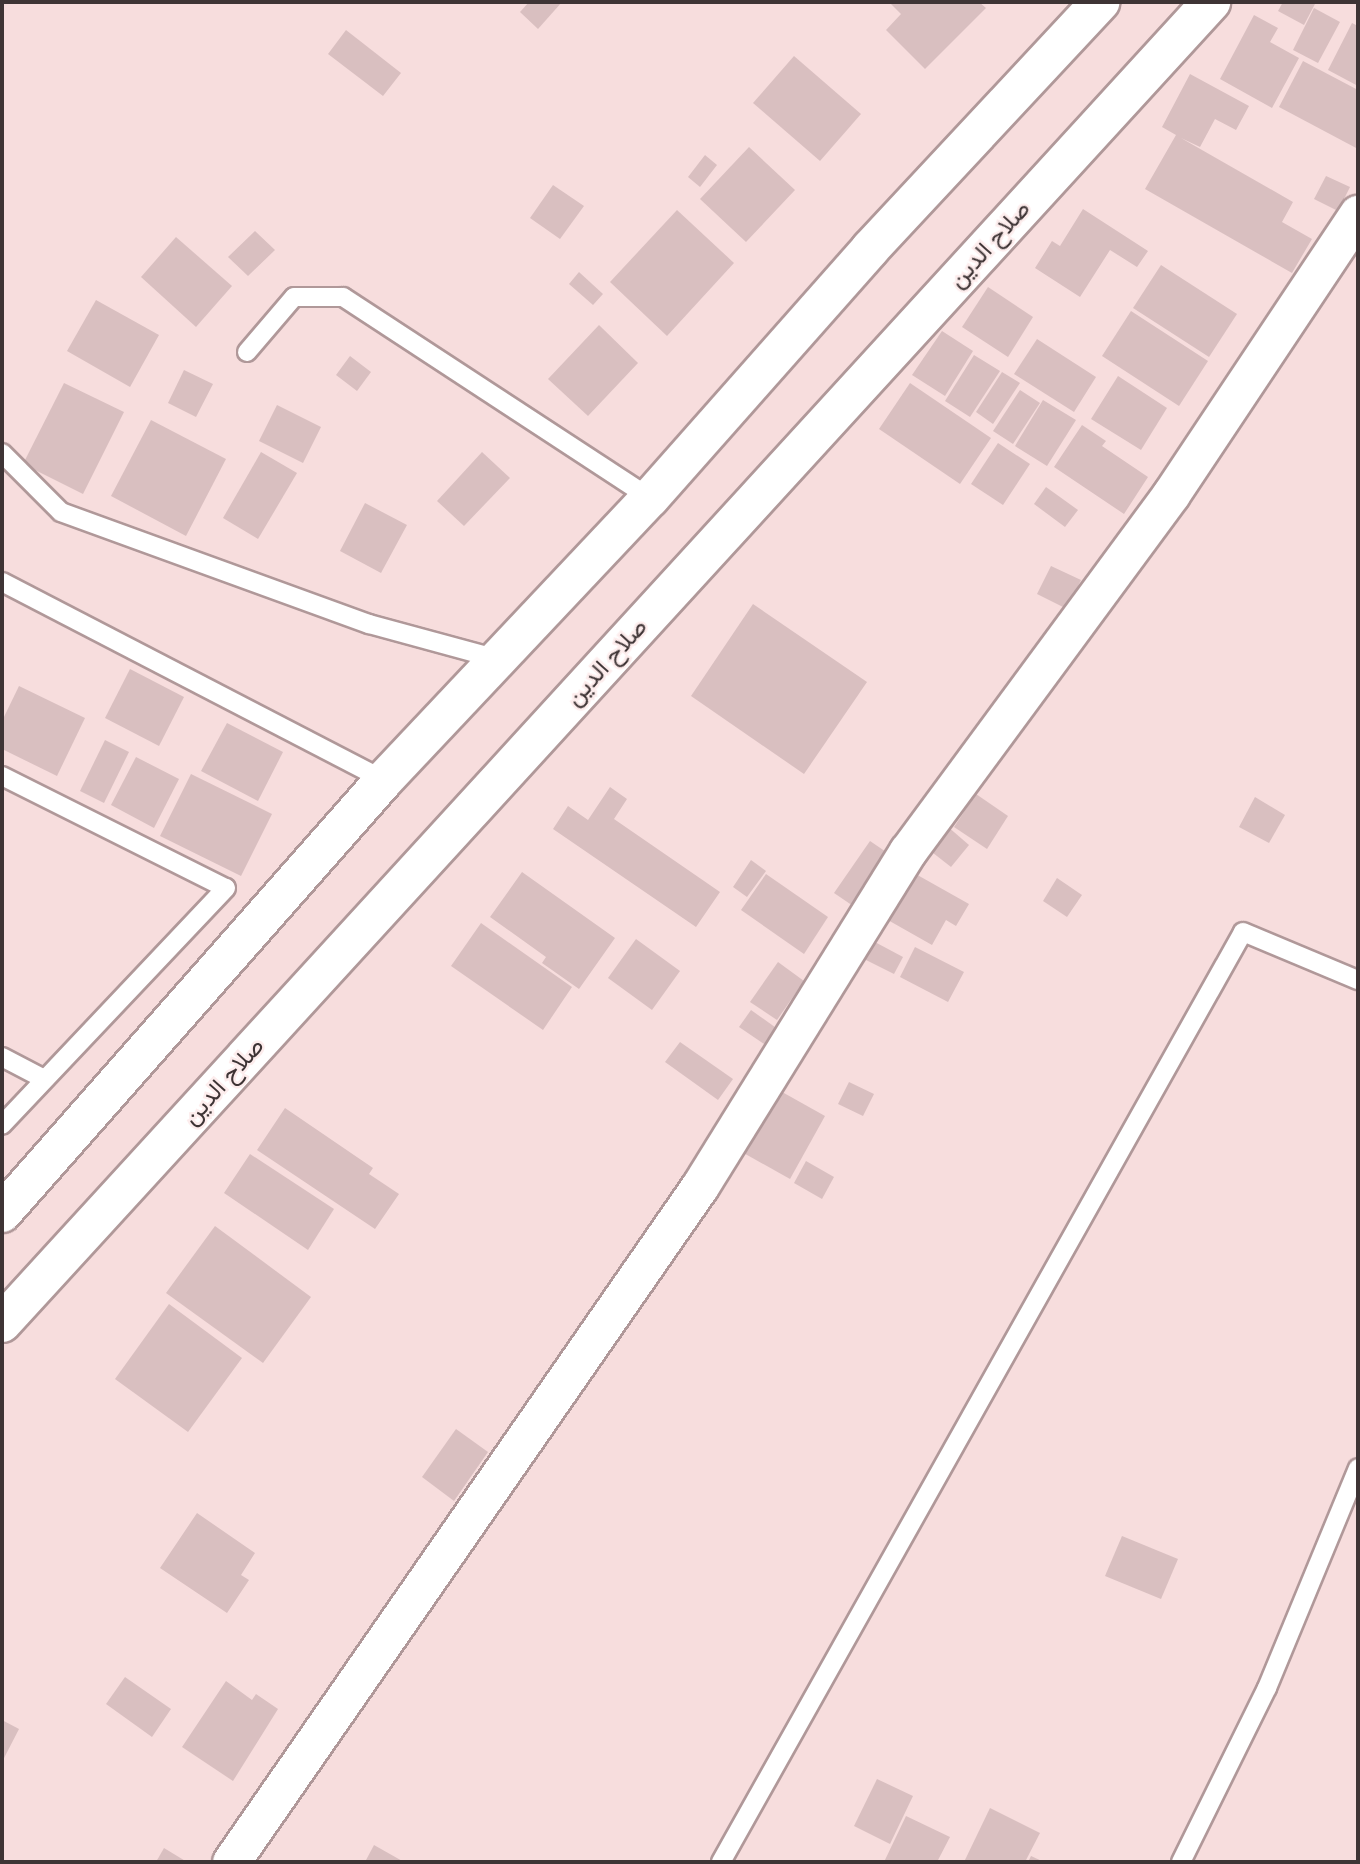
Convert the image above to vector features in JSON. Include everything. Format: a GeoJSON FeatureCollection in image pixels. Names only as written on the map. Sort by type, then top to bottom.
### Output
{"type":"FeatureCollection","features":[{"type":"Feature","properties":{"kind":"highway"},"geometry":{"type":"LineString","coordinates":[[2,1213],[384,780],[650,498],[870,248],[1100,2]]}},
{"type":"Feature","properties":{"kind":"highway","name":"صلاح الدين"},"geometry":{"type":"LineString","coordinates":[[2,1323],[1211,2]]}},
{"type":"Feature","properties":{"kind":"street"},"geometry":{"type":"LineString","coordinates":[[231,1862],[700,1186],[908,851],[1171,494],[1358,214]]}},
{"type":"Feature","properties":{"kind":"lane"},"geometry":{"type":"LineString","coordinates":[[247,352],[294,297],[343,297],[650,498]]}},
{"type":"Feature","properties":{"kind":"lane"},"geometry":{"type":"LineString","coordinates":[[2,453],[61,512],[369,624],[498,659]]}},
{"type":"Feature","properties":{"kind":"lane"},"geometry":{"type":"LineString","coordinates":[[2,582],[384,780]]}},
{"type":"Feature","properties":{"kind":"lane"},"geometry":{"type":"LineString","coordinates":[[2,776],[226,888],[2,1125]]}},
{"type":"Feature","properties":{"kind":"lane"},"geometry":{"type":"LineString","coordinates":[[721,1862],[1243,932],[1358,980]]}},
{"type":"Feature","properties":{"kind":"lane"},"geometry":{"type":"LineString","coordinates":[[2,1056],[44,1079]]}},
{"type":"Feature","properties":{"kind":"lane"},"geometry":{"type":"LineString","coordinates":[[1181,1862],[1267,1688],[1358,1468]]}},
{"type":"Feature","properties":{"kind":"building"},"geometry":{"type":"Polygon","coordinates":[[[529,2],[562,2],[538,29],[520,12],[529,2]]]}},
{"type":"Feature","properties":{"kind":"building"},"geometry":{"type":"Polygon","coordinates":[[[889,2],[979,2],[986,8],[925,69],[886,30],[901,14],[889,2]]]}},
{"type":"Feature","properties":{"kind":"building"},"geometry":{"type":"Polygon","coordinates":[[[1283,2],[1316,2],[1304,25],[1278,11],[1283,2]]]}},
{"type":"Feature","properties":{"kind":"building"},"geometry":{"type":"Polygon","coordinates":[[[1314,8],[1340,22],[1318,63],[1293,50],[1314,8]]]}},
{"type":"Feature","properties":{"kind":"building"},"geometry":{"type":"Polygon","coordinates":[[[1254,15],[1278,28],[1270,42],[1299,58],[1272,108],[1220,79],[1254,15]]]}},
{"type":"Feature","properties":{"kind":"building"},"geometry":{"type":"Polygon","coordinates":[[[1352,23],[1358,26],[1358,86],[1328,70],[1352,23]]]}},
{"type":"Feature","properties":{"kind":"building"},"geometry":{"type":"Polygon","coordinates":[[[346,30],[401,73],[383,96],[328,54],[346,30]]]}},
{"type":"Feature","properties":{"kind":"building"},"geometry":{"type":"Polygon","coordinates":[[[794,56],[861,114],[820,161],[753,103],[794,56]]]}},
{"type":"Feature","properties":{"kind":"building"},"geometry":{"type":"Polygon","coordinates":[[[1303,61],[1358,90],[1358,149],[1279,107],[1303,61]]]}},
{"type":"Feature","properties":{"kind":"building"},"geometry":{"type":"Polygon","coordinates":[[[1190,74],[1249,106],[1236,130],[1215,119],[1200,147],[1181,138],[1293,202],[1282,222],[1312,239],[1292,273],[1145,189],[1176,135],[1162,127],[1190,74]]]}},
{"type":"Feature","properties":{"kind":"building"},"geometry":{"type":"Polygon","coordinates":[[[749,147],[795,190],[746,242],[700,199],[749,147]]]}},
{"type":"Feature","properties":{"kind":"building"},"geometry":{"type":"Polygon","coordinates":[[[705,155],[717,165],[700,187],[688,177],[705,155]]]}},
{"type":"Feature","properties":{"kind":"building"},"geometry":{"type":"Polygon","coordinates":[[[1326,176],[1350,187],[1338,211],[1314,199],[1326,176]]]}},
{"type":"Feature","properties":{"kind":"building"},"geometry":{"type":"Polygon","coordinates":[[[553,185],[584,206],[560,239],[530,218],[553,185]]]}},
{"type":"Feature","properties":{"kind":"building"},"geometry":{"type":"Polygon","coordinates":[[[1083,209],[1148,251],[1137,267],[1110,250],[1080,297],[1035,268],[1052,241],[1060,246],[1083,209]]]}},
{"type":"Feature","properties":{"kind":"building"},"geometry":{"type":"Polygon","coordinates":[[[677,210],[734,263],[667,336],[610,282],[677,210]]]}},
{"type":"Feature","properties":{"kind":"building"},"geometry":{"type":"Polygon","coordinates":[[[255,231],[275,250],[248,276],[228,257],[255,231]]]}},
{"type":"Feature","properties":{"kind":"building"},"geometry":{"type":"Polygon","coordinates":[[[176,237],[232,286],[196,327],[141,277],[176,237]]]}},
{"type":"Feature","properties":{"kind":"building"},"geometry":{"type":"Polygon","coordinates":[[[1161,265],[1237,314],[1209,357],[1133,308],[1161,265]]]}},
{"type":"Feature","properties":{"kind":"building"},"geometry":{"type":"Polygon","coordinates":[[[579,272],[603,294],[593,305],[569,284],[579,272]]]}},
{"type":"Feature","properties":{"kind":"building"},"geometry":{"type":"Polygon","coordinates":[[[988,287],[1033,317],[1008,357],[962,327],[988,287]]]}},
{"type":"Feature","properties":{"kind":"building"},"geometry":{"type":"Polygon","coordinates":[[[96,300],[159,335],[130,387],[67,351],[96,300]]]}},
{"type":"Feature","properties":{"kind":"building"},"geometry":{"type":"Polygon","coordinates":[[[1131,311],[1208,361],[1179,406],[1102,356],[1131,311]]]}},
{"type":"Feature","properties":{"kind":"building"},"geometry":{"type":"Polygon","coordinates":[[[599,325],[638,363],[588,416],[548,379],[599,325]]]}},
{"type":"Feature","properties":{"kind":"building"},"geometry":{"type":"Polygon","coordinates":[[[942,331],[973,351],[945,396],[912,375],[942,331]]]}},
{"type":"Feature","properties":{"kind":"building"},"geometry":{"type":"Polygon","coordinates":[[[1037,339],[1096,377],[1074,412],[1014,374],[1037,339]]]}},
{"type":"Feature","properties":{"kind":"building"},"geometry":{"type":"Polygon","coordinates":[[[974,355],[1000,371],[970,417],[945,401],[974,355]]]}},
{"type":"Feature","properties":{"kind":"building"},"geometry":{"type":"Polygon","coordinates":[[[350,356],[371,372],[357,391],[336,375],[350,356]]]}},
{"type":"Feature","properties":{"kind":"building"},"geometry":{"type":"Polygon","coordinates":[[[184,370],[213,384],[196,417],[168,403],[184,370]]]}},
{"type":"Feature","properties":{"kind":"building"},"geometry":{"type":"Polygon","coordinates":[[[1002,372],[1020,383],[993,424],[976,412],[1002,372]]]}},
{"type":"Feature","properties":{"kind":"building"},"geometry":{"type":"Polygon","coordinates":[[[1118,376],[1167,408],[1141,450],[1091,419],[1118,376]]]}},
{"type":"Feature","properties":{"kind":"building"},"geometry":{"type":"Polygon","coordinates":[[[64,383],[124,412],[83,494],[23,464],[64,383]]]}},
{"type":"Feature","properties":{"kind":"building"},"geometry":{"type":"Polygon","coordinates":[[[910,383],[991,438],[960,484],[879,429],[910,383]]]}},
{"type":"Feature","properties":{"kind":"building"},"geometry":{"type":"Polygon","coordinates":[[[1020,390],[1040,403],[1013,444],[993,431],[1020,390]]]}},
{"type":"Feature","properties":{"kind":"building"},"geometry":{"type":"Polygon","coordinates":[[[1043,400],[1076,420],[1047,466],[1015,446],[1043,400]]]}},
{"type":"Feature","properties":{"kind":"building"},"geometry":{"type":"Polygon","coordinates":[[[277,405],[321,427],[303,463],[259,441],[277,405]]]}},
{"type":"Feature","properties":{"kind":"building"},"geometry":{"type":"Polygon","coordinates":[[[151,420],[226,459],[186,536],[111,496],[151,420]]]}},
{"type":"Feature","properties":{"kind":"building"},"geometry":{"type":"Polygon","coordinates":[[[1082,425],[1106,441],[1102,446],[1148,477],[1124,514],[1054,467],[1082,425]]]}},
{"type":"Feature","properties":{"kind":"building"},"geometry":{"type":"Polygon","coordinates":[[[998,443],[1030,464],[1003,505],[971,484],[998,443]]]}},
{"type":"Feature","properties":{"kind":"building"},"geometry":{"type":"Polygon","coordinates":[[[261,452],[297,473],[258,539],[223,518],[261,452]]]}},
{"type":"Feature","properties":{"kind":"building"},"geometry":{"type":"Polygon","coordinates":[[[482,452],[510,478],[464,526],[437,501],[482,452]]]}},
{"type":"Feature","properties":{"kind":"building"},"geometry":{"type":"Polygon","coordinates":[[[1046,487],[1078,510],[1065,527],[1034,504],[1046,487]]]}},
{"type":"Feature","properties":{"kind":"building"},"geometry":{"type":"Polygon","coordinates":[[[365,503],[407,525],[381,573],[340,551],[365,503]]]}},
{"type":"Feature","properties":{"kind":"building"},"geometry":{"type":"Polygon","coordinates":[[[1051,566],[1081,580],[1067,609],[1037,594],[1051,566]]]}},
{"type":"Feature","properties":{"kind":"building"},"geometry":{"type":"Polygon","coordinates":[[[753,604],[867,682],[804,774],[691,696],[753,604]]]}},
{"type":"Feature","properties":{"kind":"building"},"geometry":{"type":"Polygon","coordinates":[[[130,669],[184,697],[159,746],[105,718],[130,669]]]}},
{"type":"Feature","properties":{"kind":"building"},"geometry":{"type":"Polygon","coordinates":[[[19,686],[85,718],[57,776],[2,749],[2,721],[19,686]]]}},
{"type":"Feature","properties":{"kind":"building"},"geometry":{"type":"Polygon","coordinates":[[[227,723],[283,752],[258,801],[201,771],[227,723]]]}},
{"type":"Feature","properties":{"kind":"building"},"geometry":{"type":"Polygon","coordinates":[[[105,740],[129,752],[104,803],[80,791],[105,740]]]}},
{"type":"Feature","properties":{"kind":"building"},"geometry":{"type":"Polygon","coordinates":[[[136,757],[179,779],[154,828],[111,805],[136,757]]]}},
{"type":"Feature","properties":{"kind":"building"},"geometry":{"type":"Polygon","coordinates":[[[191,774],[272,814],[241,876],[160,836],[191,774]]]}},
{"type":"Feature","properties":{"kind":"building"},"geometry":{"type":"Polygon","coordinates":[[[610,787],[627,799],[614,819],[720,892],[696,927],[553,829],[568,806],[588,820],[610,787]]]}},
{"type":"Feature","properties":{"kind":"building"},"geometry":{"type":"Polygon","coordinates":[[[976,794],[1008,816],[987,849],[954,827],[976,794]]]}},
{"type":"Feature","properties":{"kind":"building"},"geometry":{"type":"Polygon","coordinates":[[[1255,797],[1285,815],[1269,843],[1239,827],[1255,797]]]}},
{"type":"Feature","properties":{"kind":"building"},"geometry":{"type":"Polygon","coordinates":[[[947,826],[969,845],[951,867],[928,849],[947,826]]]}},
{"type":"Feature","properties":{"kind":"building"},"geometry":{"type":"Polygon","coordinates":[[[870,841],[895,858],[859,910],[834,893],[870,841]]]}},
{"type":"Feature","properties":{"kind":"building"},"geometry":{"type":"Polygon","coordinates":[[[751,860],[766,871],[747,897],[733,887],[751,860]]]}},
{"type":"Feature","properties":{"kind":"building"},"geometry":{"type":"Polygon","coordinates":[[[905,868],[969,904],[956,926],[946,920],[932,945],[879,915],[905,868]]]}},
{"type":"Feature","properties":{"kind":"building"},"geometry":{"type":"Polygon","coordinates":[[[522,872],[615,938],[579,989],[542,963],[546,957],[490,917],[522,872]]]}},
{"type":"Feature","properties":{"kind":"building"},"geometry":{"type":"Polygon","coordinates":[[[766,874],[828,917],[804,954],[741,910],[766,874]]]}},
{"type":"Feature","properties":{"kind":"building"},"geometry":{"type":"Polygon","coordinates":[[[1057,878],[1082,895],[1067,917],[1043,901],[1057,878]]]}},
{"type":"Feature","properties":{"kind":"building"},"geometry":{"type":"Polygon","coordinates":[[[481,923],[572,987],[543,1030],[451,966],[481,923]]]}},
{"type":"Feature","properties":{"kind":"building"},"geometry":{"type":"Polygon","coordinates":[[[636,939],[680,971],[652,1010],[608,978],[636,939]]]}},
{"type":"Feature","properties":{"kind":"building"},"geometry":{"type":"Polygon","coordinates":[[[873,941],[903,957],[894,974],[864,959],[873,941]]]}},
{"type":"Feature","properties":{"kind":"building"},"geometry":{"type":"Polygon","coordinates":[[[915,947],[964,972],[948,1002],[900,977],[915,947]]]}},
{"type":"Feature","properties":{"kind":"building"},"geometry":{"type":"Polygon","coordinates":[[[778,962],[804,981],[777,1020],[750,1002],[778,962]]]}},
{"type":"Feature","properties":{"kind":"building"},"geometry":{"type":"Polygon","coordinates":[[[751,1010],[779,1030],[767,1046],[739,1027],[751,1010]]]}},
{"type":"Feature","properties":{"kind":"building"},"geometry":{"type":"Polygon","coordinates":[[[680,1042],[733,1079],[718,1100],[665,1062],[680,1042]]]}},
{"type":"Feature","properties":{"kind":"building"},"geometry":{"type":"Polygon","coordinates":[[[849,1082],[874,1094],[863,1116],[838,1104],[849,1082]]]}},
{"type":"Feature","properties":{"kind":"building"},"geometry":{"type":"Polygon","coordinates":[[[775,1088],[825,1116],[790,1179],[740,1151],[775,1088]]]}},
{"type":"Feature","properties":{"kind":"building"},"geometry":{"type":"Polygon","coordinates":[[[285,1108],[373,1168],[369,1174],[399,1194],[375,1229],[257,1150],[285,1108]]]}},
{"type":"Feature","properties":{"kind":"building"},"geometry":{"type":"Polygon","coordinates":[[[250,1154],[334,1209],[308,1250],[224,1193],[250,1154]]]}},
{"type":"Feature","properties":{"kind":"building"},"geometry":{"type":"Polygon","coordinates":[[[806,1161],[834,1177],[822,1199],[794,1183],[806,1161]]]}},
{"type":"Feature","properties":{"kind":"building"},"geometry":{"type":"Polygon","coordinates":[[[215,1226],[311,1297],[263,1363],[166,1293],[215,1226]]]}},
{"type":"Feature","properties":{"kind":"building"},"geometry":{"type":"Polygon","coordinates":[[[169,1304],[242,1358],[188,1432],[115,1379],[169,1304]]]}},
{"type":"Feature","properties":{"kind":"building"},"geometry":{"type":"Polygon","coordinates":[[[456,1429],[488,1452],[454,1501],[422,1477],[456,1429]]]}},
{"type":"Feature","properties":{"kind":"building"},"geometry":{"type":"Polygon","coordinates":[[[197,1513],[255,1553],[241,1575],[249,1580],[227,1613],[160,1568],[197,1513]]]}},
{"type":"Feature","properties":{"kind":"building"},"geometry":{"type":"Polygon","coordinates":[[[1122,1536],[1178,1559],[1161,1599],[1105,1576],[1122,1536]]]}},
{"type":"Feature","properties":{"kind":"building"},"geometry":{"type":"Polygon","coordinates":[[[125,1677],[171,1709],[152,1737],[106,1704],[125,1677]]]}},
{"type":"Feature","properties":{"kind":"building"},"geometry":{"type":"Polygon","coordinates":[[[226,1681],[252,1700],[256,1694],[278,1709],[233,1781],[182,1747],[226,1681]]]}},
{"type":"Feature","properties":{"kind":"building"},"geometry":{"type":"Polygon","coordinates":[[[2,1720],[19,1729],[2,1762],[2,1720]]]}},
{"type":"Feature","properties":{"kind":"building"},"geometry":{"type":"Polygon","coordinates":[[[877,1779],[913,1796],[890,1844],[854,1826],[877,1779]]]}},
{"type":"Feature","properties":{"kind":"building"},"geometry":{"type":"Polygon","coordinates":[[[990,1808],[1040,1833],[1025,1862],[964,1862],[990,1808]]]}},
{"type":"Feature","properties":{"kind":"building"},"geometry":{"type":"Polygon","coordinates":[[[906,1816],[950,1837],[937,1862],[884,1862],[906,1816]]]}},
{"type":"Feature","properties":{"kind":"building"},"geometry":{"type":"Polygon","coordinates":[[[374,1845],[404,1862],[365,1862],[374,1845]]]}},
{"type":"Feature","properties":{"kind":"building"},"geometry":{"type":"Polygon","coordinates":[[[164,1848],[187,1862],[156,1862],[164,1848]]]}},
{"type":"Feature","properties":{"kind":"building"},"geometry":{"type":"Polygon","coordinates":[[[1031,1856],[1044,1862],[1028,1862],[1031,1856]]]}}]}
